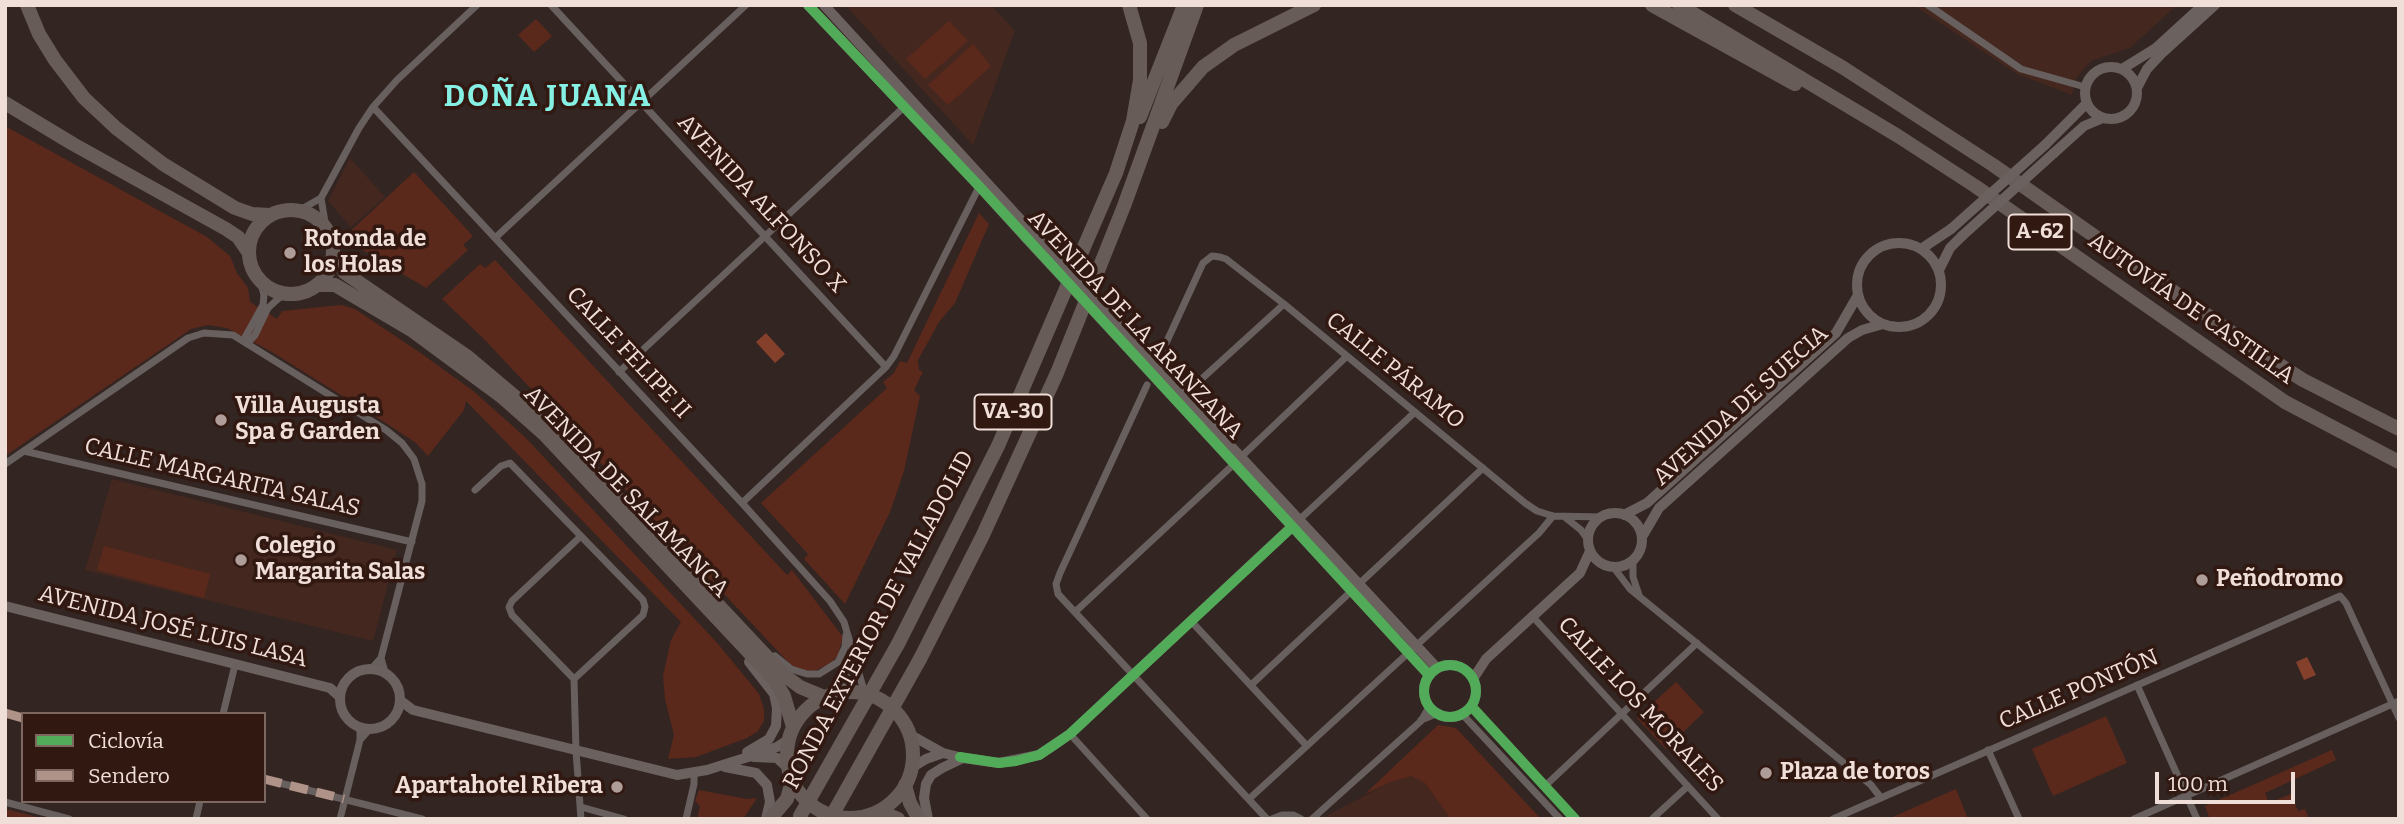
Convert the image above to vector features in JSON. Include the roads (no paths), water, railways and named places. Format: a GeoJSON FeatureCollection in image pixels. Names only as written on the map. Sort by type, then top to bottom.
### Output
{"type":"FeatureCollection","features":[{"type":"Feature","properties":{"kind":"highway"},"geometry":{"type":"LineString","coordinates":[[27,5],[39,34],[60,67],[85,98],[116,128],[163,163],[236,208],[252,214],[270,215]]}},
{"type":"Feature","properties":{"kind":"highway"},"geometry":{"type":"LineString","coordinates":[[1116,173],[1133,121],[1140,80],[1140,43],[1129,5]]}},
{"type":"Feature","properties":{"kind":"highway"},"geometry":{"type":"LineString","coordinates":[[1116,173],[1184,5]]}},
{"type":"Feature","properties":{"kind":"highway"},"geometry":{"type":"LineString","coordinates":[[1124,206],[1197,5]]}},
{"type":"Feature","properties":{"kind":"highway"},"geometry":{"type":"LineString","coordinates":[[1124,206],[1171,104],[1183,88],[1203,67],[1234,45],[1314,5]]}},
{"type":"Feature","properties":{"kind":"highway"},"geometry":{"type":"LineString","coordinates":[[1652,5],[1751,58],[1885,137],[1975,186]]}},
{"type":"Feature","properties":{"kind":"highway","name":"AUTOVÍA DE CASTILLA"},"geometry":{"type":"LineString","coordinates":[[1679,5],[1898,136],[1975,186],[2285,402],[2399,462]]}},
{"type":"Feature","properties":{"kind":"highway","name":"AUTOVÍA DE CASTILLA"},"geometry":{"type":"LineString","coordinates":[[1735,5],[1842,67],[2004,172],[2303,380],[2399,429]]}},
{"type":"Feature","properties":{"kind":"highway"},"geometry":{"type":"LineString","coordinates":[[1753,5],[1808,39],[1842,67]]}},
{"type":"Feature","properties":{"kind":"highway"},"geometry":{"type":"LineString","coordinates":[[5,103],[238,237],[249,253],[252,268],[260,280],[271,289],[288,294],[305,292],[318,285],[330,271],[334,255],[332,240],[326,228],[313,215],[300,210],[279,211],[270,215],[254,231],[249,253]]}},
{"type":"Feature","properties":{"kind":"highway","name":"RONDA EXTERIOR DE VALLADOLID"},"geometry":{"type":"LineString","coordinates":[[799,817],[898,644],[1004,434],[1116,173]]}},
{"type":"Feature","properties":{"kind":"highway","name":"VA-30"},"geometry":{"type":"LineString","coordinates":[[830,819],[920,659],[1025,446],[1124,206]]}},
{"type":"Feature","properties":{"kind":"highway","name":"AVENIDA DE SALAMANCA"},"geometry":{"type":"LineString","coordinates":[[334,255],[345,273],[468,356],[551,427],[727,622],[773,678],[784,696],[790,734]]}},
{"type":"Feature","properties":{"kind":"highway","name":"AVENIDA DE SALAMANCA"},"geometry":{"type":"LineString","coordinates":[[318,285],[335,285],[413,331],[501,396],[544,434],[727,622],[783,675],[800,687],[829,696]]}},
{"type":"Feature","properties":{"kind":"highway"},"geometry":{"type":"LineString","coordinates":[[768,819],[787,799],[790,734],[806,710],[829,696],[855,692],[884,702],[899,716],[909,734],[913,751],[905,785],[894,800],[869,816]]}},
{"type":"Feature","properties":{"kind":"highway"},"geometry":{"type":"LineString","coordinates":[[790,775],[808,802],[830,815],[898,819]]}},
{"type":"Feature","properties":{"kind":"highway"},"geometry":{"type":"LineString","coordinates":[[905,785],[910,803],[919,819]]}},
{"type":"Feature","properties":{"kind":"street"},"geometry":{"type":"LineString","coordinates":[[300,210],[321,198],[373,107],[397,80],[477,5]]}},
{"type":"Feature","properties":{"kind":"street","name":"AVENIDA ALFONSO X"},"geometry":{"type":"LineString","coordinates":[[551,5],[886,367]]}},
{"type":"Feature","properties":{"kind":"street"},"geometry":{"type":"LineString","coordinates":[[495,238],[746,5]]}},
{"type":"Feature","properties":{"kind":"street","name":"AVENIDA DE LA ARANZANA"},"geometry":{"type":"LineString","coordinates":[[808,5],[904,107],[982,182]]}},
{"type":"Feature","properties":{"kind":"street","name":"AVENIDA DE LA ARANZANA"},"geometry":{"type":"LineString","coordinates":[[824,5],[1028,234],[1433,672]]}},
{"type":"Feature","properties":{"kind":"street"},"geometry":{"type":"LineString","coordinates":[[1928,5],[2021,69],[2085,87]]}},
{"type":"Feature","properties":{"kind":"street"},"geometry":{"type":"LineString","coordinates":[[2122,69],[2156,48],[2203,5]]}},
{"type":"Feature","properties":{"kind":"street"},"geometry":{"type":"LineString","coordinates":[[2137,88],[2147,69],[2161,54],[2215,5]]}},
{"type":"Feature","properties":{"kind":"street"},"geometry":{"type":"LineString","coordinates":[[2099,69],[2122,69],[2134,80],[2137,97],[2128,112],[2112,119],[2096,115],[2087,103],[2085,87],[2088,80],[2099,69]]}},
{"type":"Feature","properties":{"kind":"street"},"geometry":{"type":"LineString","coordinates":[[1939,270],[1950,248],[2049,149],[2087,103]]}},
{"type":"Feature","properties":{"kind":"street","name":"CALLE FELIPE II"},"geometry":{"type":"LineString","coordinates":[[373,107],[830,601],[844,622],[865,694]]}},
{"type":"Feature","properties":{"kind":"street"},"geometry":{"type":"LineString","coordinates":[[619,372],[904,107]]}},
{"type":"Feature","properties":{"kind":"street"},"geometry":{"type":"LineString","coordinates":[[1922,249],[1951,229],[2049,149],[2084,125],[2103,118]]}},
{"type":"Feature","properties":{"kind":"street"},"geometry":{"type":"LineString","coordinates":[[742,503],[886,367],[982,182]]}},
{"type":"Feature","properties":{"kind":"street"},"geometry":{"type":"LineString","coordinates":[[321,198],[326,228]]}},
{"type":"Feature","properties":{"kind":"street"},"geometry":{"type":"LineString","coordinates":[[1900,242],[1922,249],[1932,258],[1939,270],[1940,294],[1936,305],[1919,323],[1907,327],[1883,324],[1872,317],[1863,307],[1858,295],[1858,273],[1870,254],[1879,247],[1900,242]]}},
{"type":"Feature","properties":{"kind":"street","name":"CALLE PÁRAMO"},"geometry":{"type":"LineString","coordinates":[[1161,354],[1203,262],[1212,256],[1226,259],[1525,503],[1553,516],[1602,517]]}},
{"type":"Feature","properties":{"kind":"street"},"geometry":{"type":"LineString","coordinates":[[245,342],[263,305],[264,295],[260,280]]}},
{"type":"Feature","properties":{"kind":"street"},"geometry":{"type":"LineString","coordinates":[[245,342],[255,335],[268,308],[288,294]]}},
{"type":"Feature","properties":{"kind":"street","name":"AVENIDA DE SUECIA"},"geometry":{"type":"LineString","coordinates":[[1624,515],[1647,503],[1836,333],[1858,295]]}},
{"type":"Feature","properties":{"kind":"street"},"geometry":{"type":"LineString","coordinates":[[1184,395],[1284,304]]}},
{"type":"Feature","properties":{"kind":"street"},"geometry":{"type":"LineString","coordinates":[[233,335],[247,330],[254,321]]}},
{"type":"Feature","properties":{"kind":"street","name":"AVENIDA DE SUECIA"},"geometry":{"type":"LineString","coordinates":[[1642,537],[1659,508],[1848,338],[1862,330],[1883,324]]}},
{"type":"Feature","properties":{"kind":"street","name":"AVENIDA DE LA ARANZANA"},"geometry":{"type":"LineString","coordinates":[[1116,329],[1184,395],[1238,460]]}},
{"type":"Feature","properties":{"kind":"street"},"geometry":{"type":"LineString","coordinates":[[5,464],[188,338],[204,332],[233,335],[386,430],[402,443],[414,459],[422,484],[422,501],[381,658],[372,668]]}},
{"type":"Feature","properties":{"kind":"street"},"geometry":{"type":"LineString","coordinates":[[255,335],[261,352]]}},
{"type":"Feature","properties":{"kind":"street"},"geometry":{"type":"LineString","coordinates":[[1075,612],[1347,356]]}},
{"type":"Feature","properties":{"kind":"street"},"geometry":{"type":"LineString","coordinates":[[1147,385],[1060,573],[1056,584],[1058,594],[1269,819],[1282,815],[1293,815],[1301,819]]}},
{"type":"Feature","properties":{"kind":"street"},"geometry":{"type":"LineString","coordinates":[[909,734],[943,753],[963,758],[999,763],[1038,755],[1070,734],[1415,412]]}},
{"type":"Feature","properties":{"kind":"street","name":"CALLE MARGARITA SALAS"},"geometry":{"type":"LineString","coordinates":[[24,451],[412,542]]}},
{"type":"Feature","properties":{"kind":"street"},"geometry":{"type":"LineString","coordinates":[[475,490],[500,466],[510,463],[643,600],[643,615],[574,679]]}},
{"type":"Feature","properties":{"kind":"street"},"geometry":{"type":"LineString","coordinates":[[1251,685],[1483,468]]}},
{"type":"Feature","properties":{"kind":"street"},"geometry":{"type":"LineString","coordinates":[[1470,675],[1580,573],[1592,527],[1602,517],[1609,514],[1624,515],[1639,528],[1642,537],[1638,554],[1633,561],[1624,566],[1609,566],[1580,573]]}},
{"type":"Feature","properties":{"kind":"street"},"geometry":{"type":"LineString","coordinates":[[1249,799],[1539,533],[1553,516]]}},
{"type":"Feature","properties":{"kind":"street"},"geometry":{"type":"LineString","coordinates":[[1565,518],[1581,530],[1589,545],[1639,596],[1871,785],[1881,797]]}},
{"type":"Feature","properties":{"kind":"street"},"geometry":{"type":"LineString","coordinates":[[581,536],[512,601],[509,607],[512,615],[574,679],[581,819]]}},
{"type":"Feature","properties":{"kind":"street"},"geometry":{"type":"LineString","coordinates":[[1633,561],[1633,577],[1639,596]]}},
{"type":"Feature","properties":{"kind":"street","name":"CALLE PONTÓN"},"geometry":{"type":"LineString","coordinates":[[1833,819],[2340,596],[2346,603],[2395,703]]}},
{"type":"Feature","properties":{"kind":"street","name":"AVENIDA JOSÉ LUIS LASA"},"geometry":{"type":"LineString","coordinates":[[5,606],[330,688],[340,697]]}},
{"type":"Feature","properties":{"kind":"street","name":"CALLE LOS MORALES"},"geometry":{"type":"LineString","coordinates":[[1533,617],[1718,819]]}},
{"type":"Feature","properties":{"kind":"street"},"geometry":{"type":"LineString","coordinates":[[1190,620],[1307,746]]}},
{"type":"Feature","properties":{"kind":"street"},"geometry":{"type":"LineString","coordinates":[[724,765],[769,738],[776,726],[777,708],[774,694],[727,622]]}},
{"type":"Feature","properties":{"kind":"street","name":"AVENIDA DE SALAMANCA"},"geometry":{"type":"LineString","coordinates":[[727,622],[790,670],[807,674],[819,674],[838,662],[845,647],[847,631]]}},
{"type":"Feature","properties":{"kind":"street"},"geometry":{"type":"LineString","coordinates":[[1545,786],[1697,643]]}},
{"type":"Feature","properties":{"kind":"street"},"geometry":{"type":"LineString","coordinates":[[381,658],[385,672]]}},
{"type":"Feature","properties":{"kind":"street"},"geometry":{"type":"LineString","coordinates":[[829,696],[843,684],[854,659]]}},
{"type":"Feature","properties":{"kind":"street"},"geometry":{"type":"LineString","coordinates":[[223,712],[235,664]]}},
{"type":"Feature","properties":{"kind":"street"},"geometry":{"type":"LineString","coordinates":[[1449,665],[1470,675],[1476,693],[1472,707],[1463,715],[1448,718],[1432,711],[1424,690],[1433,672],[1449,665]]}},
{"type":"Feature","properties":{"kind":"street"},"geometry":{"type":"LineString","coordinates":[[363,733],[347,719],[342,710],[340,697],[344,684],[352,674],[372,668],[385,672],[399,688],[401,701],[398,714]]}},
{"type":"Feature","properties":{"kind":"street","name":"AVENIDA JOSÉ LUIS LASA"},"geometry":{"type":"LineString","coordinates":[[330,688],[344,684]]}},
{"type":"Feature","properties":{"kind":"street"},"geometry":{"type":"LineString","coordinates":[[2137,685],[2197,819]]}},
{"type":"Feature","properties":{"kind":"street"},"geometry":{"type":"LineString","coordinates":[[401,701],[413,710],[677,775],[724,765],[776,747],[790,734]]}},
{"type":"Feature","properties":{"kind":"street"},"geometry":{"type":"LineString","coordinates":[[2134,819],[2395,703],[2399,718]]}},
{"type":"Feature","properties":{"kind":"street"},"geometry":{"type":"LineString","coordinates":[[1472,707],[1575,819]]}},
{"type":"Feature","properties":{"kind":"street"},"geometry":{"type":"LineString","coordinates":[[363,733],[383,727],[398,714],[413,710]]}},
{"type":"Feature","properties":{"kind":"street"},"geometry":{"type":"LineString","coordinates":[[1312,819],[1432,711]]}},
{"type":"Feature","properties":{"kind":"street"},"geometry":{"type":"LineString","coordinates":[[1463,715],[1560,819]]}},
{"type":"Feature","properties":{"kind":"street"},"geometry":{"type":"LineString","coordinates":[[340,819],[363,733]]}},
{"type":"Feature","properties":{"kind":"street"},"geometry":{"type":"LineString","coordinates":[[1070,734],[1147,819]]}},
{"type":"Feature","properties":{"kind":"street"},"geometry":{"type":"LineString","coordinates":[[1988,750],[2019,819]]}},
{"type":"Feature","properties":{"kind":"street"},"geometry":{"type":"LineString","coordinates":[[911,768],[943,753]]}},
{"type":"Feature","properties":{"kind":"street"},"geometry":{"type":"LineString","coordinates":[[748,757],[777,758],[790,775]]}},
{"type":"Feature","properties":{"kind":"street"},"geometry":{"type":"LineString","coordinates":[[928,819],[925,798],[926,784],[931,775],[963,758]]}},
{"type":"Feature","properties":{"kind":"street"},"geometry":{"type":"LineString","coordinates":[[724,765],[755,773],[767,785],[771,802],[768,819]]}},
{"type":"Feature","properties":{"kind":"street"},"geometry":{"type":"LineString","coordinates":[[686,819],[695,783],[694,773]]}},
{"type":"Feature","properties":{"kind":"street"},"geometry":{"type":"LineString","coordinates":[[266,780],[422,819]]}},
{"type":"Feature","properties":{"kind":"street"},"geometry":{"type":"LineString","coordinates":[[1652,819],[1688,786]]}},
{"type":"Feature","properties":{"kind":"street"},"geometry":{"type":"LineString","coordinates":[[5,802],[69,819]]}},
{"type":"Feature","properties":{"kind":"street"},"geometry":{"type":"LineString","coordinates":[[581,807],[624,819]]}},
{"type":"Feature","properties":{"kind":"place","name":"Rotonda de los Holas"},"geometry":{"type":"Point","coordinates":[290,253]}},
{"type":"Feature","properties":{"kind":"place","name":"Villa Augusta Spa & Garden"},"geometry":{"type":"Point","coordinates":[221,420]}},
{"type":"Feature","properties":{"kind":"place","name":"Colegio Margarita Salas"},"geometry":{"type":"Point","coordinates":[241,560]}},
{"type":"Feature","properties":{"kind":"place","name":"Peñodromo"},"geometry":{"type":"Point","coordinates":[2202,580]}},
{"type":"Feature","properties":{"kind":"place","name":"Plaza de toros"},"geometry":{"type":"Point","coordinates":[1766,773]}},
{"type":"Feature","properties":{"kind":"place","name":"Apartahotel Ribera"},"geometry":{"type":"Point","coordinates":[617,787]}},
{"type":"Feature","properties":{"kind":"district","name":"DOÑA JUANA"},"geometry":{"type":"Point","coordinates":[548,98]}}]}
